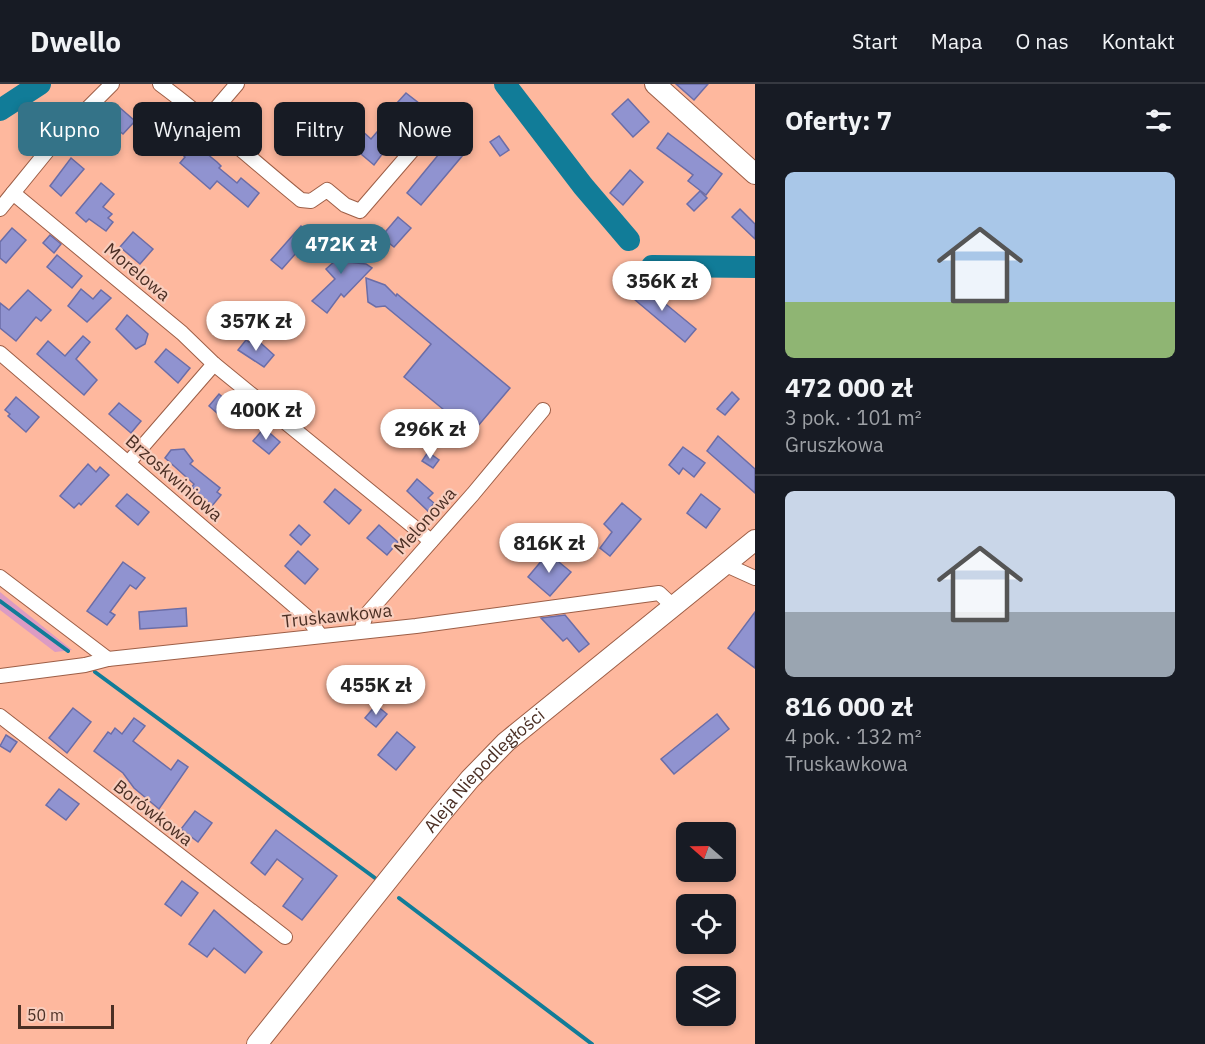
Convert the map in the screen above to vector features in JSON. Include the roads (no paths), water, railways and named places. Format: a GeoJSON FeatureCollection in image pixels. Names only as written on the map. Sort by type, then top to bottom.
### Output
{"type":"FeatureCollection","features":[{"type":"Feature","properties":{"kind":"street"},"geometry":{"type":"LineString","coordinates":[[160,84],[184,102]]}},
{"type":"Feature","properties":{"kind":"street"},"geometry":{"type":"LineString","coordinates":[[222,102],[237,84]]}},
{"type":"Feature","properties":{"kind":"street"},"geometry":{"type":"LineString","coordinates":[[655,84],[755,174]]}},
{"type":"Feature","properties":{"kind":"street"},"geometry":{"type":"LineString","coordinates":[[0,209],[57,139],[110,86]]}},
{"type":"Feature","properties":{"kind":"street"},"geometry":{"type":"LineString","coordinates":[[247,156],[301,200],[311,201],[327,190],[345,205],[360,212],[408,156]]}},
{"type":"Feature","properties":{"kind":"street","name":"Morelowa"},"geometry":{"type":"LineString","coordinates":[[13,193],[182,333],[214,364],[431,541]]}},
{"type":"Feature","properties":{"kind":"street","name":"Brzoskwiniowa"},"geometry":{"type":"LineString","coordinates":[[0,353],[306,616],[320,635]]}},
{"type":"Feature","properties":{"kind":"street"},"geometry":{"type":"LineString","coordinates":[[129,462],[214,364]]}},
{"type":"Feature","properties":{"kind":"street","name":"Melonowa"},"geometry":{"type":"LineString","coordinates":[[361,631],[366,615],[543,410]]}},
{"type":"Feature","properties":{"kind":"street","name":"Aleja Niepodległości"},"geometry":{"type":"LineString","coordinates":[[257,1044],[470,778],[506,742],[554,700],[755,540]]}},
{"type":"Feature","properties":{"kind":"street"},"geometry":{"type":"LineString","coordinates":[[724,564],[755,578]]}},
{"type":"Feature","properties":{"kind":"street"},"geometry":{"type":"LineString","coordinates":[[0,577],[108,659]]}},
{"type":"Feature","properties":{"kind":"street","name":"Truskawkowa"},"geometry":{"type":"LineString","coordinates":[[0,676],[86,665],[108,659],[361,631],[659,593],[672,606]]}},
{"type":"Feature","properties":{"kind":"street","name":"Borówkowa"},"geometry":{"type":"LineString","coordinates":[[0,716],[285,937]]}},
{"type":"Feature","properties":{"kind":"waterway"},"geometry":{"type":"LineString","coordinates":[[0,110],[40,84]]}},
{"type":"Feature","properties":{"kind":"waterway"},"geometry":{"type":"LineString","coordinates":[[505,84],[583,186],[629,240]]}},
{"type":"Feature","properties":{"kind":"waterway"},"geometry":{"type":"LineString","coordinates":[[652,266],[755,267]]}},
{"type":"Feature","properties":{"kind":"waterway"},"geometry":{"type":"LineString","coordinates":[[0,601],[68,651]]}},
{"type":"Feature","properties":{"kind":"waterway"},"geometry":{"type":"LineString","coordinates":[[95,672],[375,878]]}},
{"type":"Feature","properties":{"kind":"waterway"},"geometry":{"type":"LineString","coordinates":[[399,898],[592,1044]]}}]}
